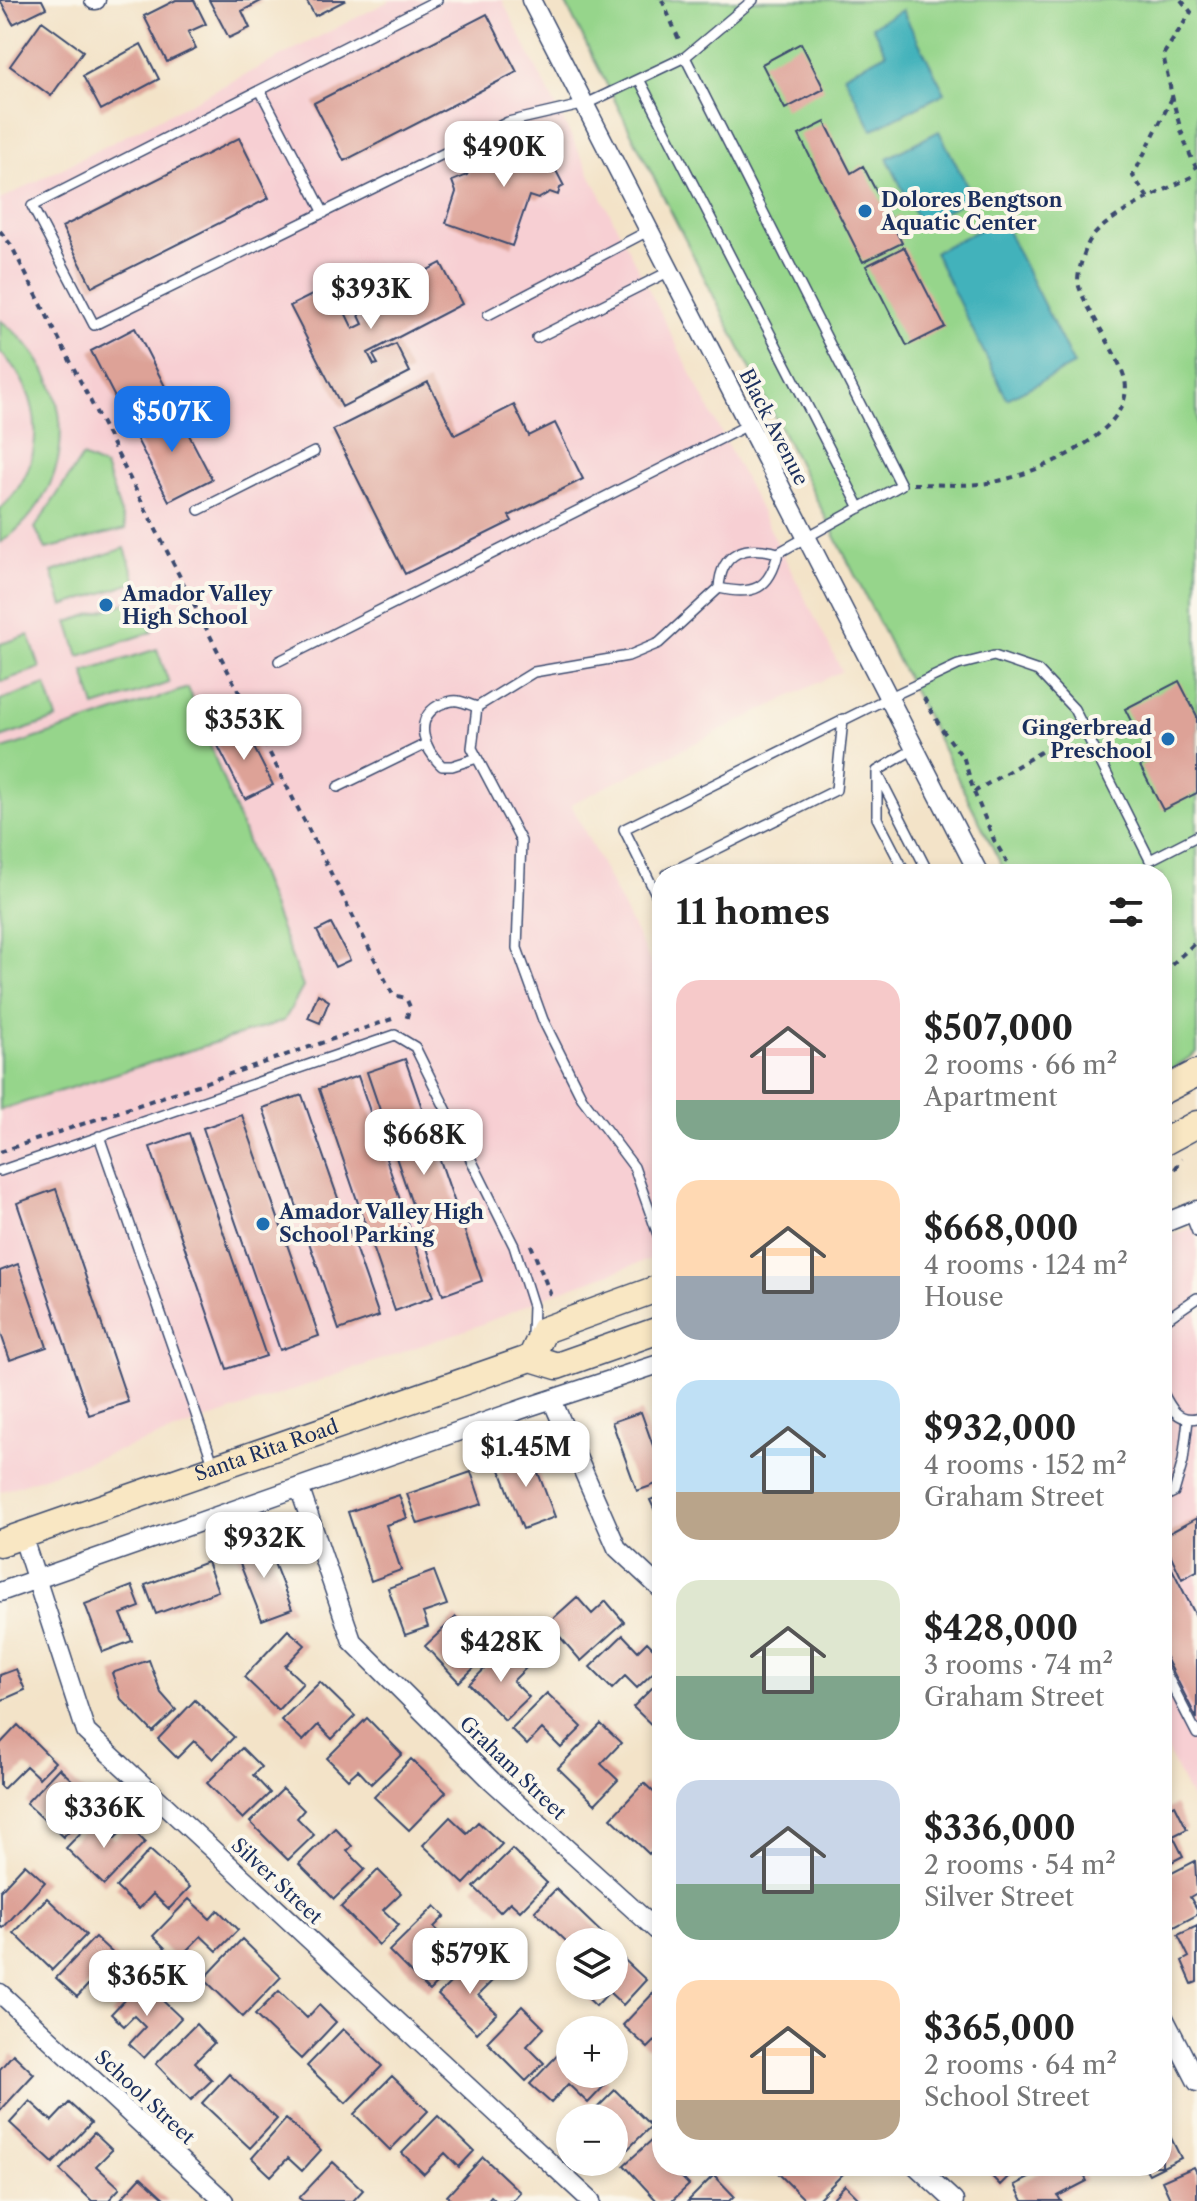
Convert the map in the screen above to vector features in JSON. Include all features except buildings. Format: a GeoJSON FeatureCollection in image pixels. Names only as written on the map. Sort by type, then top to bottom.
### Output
{"type":"FeatureCollection","features":[{"type":"Feature","properties":{"kind":"main road"},"geometry":{"type":"LineString","coordinates":[[1172,1086],[1197,1073]]}},
{"type":"Feature","properties":{"kind":"main road"},"geometry":{"type":"LineString","coordinates":[[1172,1138],[1197,1124]]}},
{"type":"Feature","properties":{"kind":"main road"},"geometry":{"type":"LineString","coordinates":[[531,1358],[544,1330],[652,1291]]}},
{"type":"Feature","properties":{"kind":"main road","name":"Santa Rita Road"},"geometry":{"type":"LineString","coordinates":[[8,1538],[215,1470],[531,1358],[557,1366],[652,1333]]}},
{"type":"Feature","properties":{"kind":"street","name":"Black Avenue"},"geometry":{"type":"LineString","coordinates":[[531,0],[974,864]]}},
{"type":"Feature","properties":{"kind":"street"},"geometry":{"type":"LineString","coordinates":[[1172,1220],[1193,1212]]}},
{"type":"Feature","properties":{"kind":"street"},"geometry":{"type":"LineString","coordinates":[[0,1592],[652,1366]]}},
{"type":"Feature","properties":{"kind":"street"},"geometry":{"type":"LineString","coordinates":[[552,1400],[617,1548],[652,1581]]}},
{"type":"Feature","properties":{"kind":"street","name":"Graham Street"},"geometry":{"type":"LineString","coordinates":[[299,1487],[352,1641],[492,1781],[652,1926]]}},
{"type":"Feature","properties":{"kind":"street","name":"Silver Street"},"geometry":{"type":"LineString","coordinates":[[8,1538],[36,1579],[86,1732],[591,2201]]}},
{"type":"Feature","properties":{"kind":"street","name":"School Street"},"geometry":{"type":"LineString","coordinates":[[0,1993],[224,2201]]}},
{"type":"Feature","properties":{"kind":"street"},"geometry":{"type":"LineString","coordinates":[[1172,2033],[1197,2082]]}},
{"type":"Feature","properties":{"kind":"street"},"geometry":{"type":"LineString","coordinates":[[927,2176],[954,2201]]}},
{"type":"Feature","properties":{"kind":"lane"},"geometry":{"type":"LineString","coordinates":[[437,0],[32,206],[94,325],[508,122],[586,104],[639,79],[684,53],[753,0]]}},
{"type":"Feature","properties":{"kind":"lane"},"geometry":{"type":"LineString","coordinates":[[477,758],[442,766],[430,755],[423,723],[433,709],[443,703],[457,701],[477,707],[534,672],[628,656],[659,643],[719,588],[725,562],[742,551],[757,547],[778,553],[901,485],[684,53]]}},
{"type":"Feature","properties":{"kind":"lane"},"geometry":{"type":"LineString","coordinates":[[639,79],[860,508]]}},
{"type":"Feature","properties":{"kind":"lane"},"geometry":{"type":"LineString","coordinates":[[260,90],[324,213]]}},
{"type":"Feature","properties":{"kind":"lane"},"geometry":{"type":"LineString","coordinates":[[488,315],[650,230]]}},
{"type":"Feature","properties":{"kind":"lane"},"geometry":{"type":"LineString","coordinates":[[537,338],[670,271]]}},
{"type":"Feature","properties":{"kind":"lane"},"geometry":{"type":"LineString","coordinates":[[279,661],[748,425]]}},
{"type":"Feature","properties":{"kind":"lane"},"geometry":{"type":"LineString","coordinates":[[199,510],[314,452]]}},
{"type":"Feature","properties":{"kind":"lane"},"geometry":{"type":"LineString","coordinates":[[719,588],[739,593],[758,588],[774,570],[778,553]]}},
{"type":"Feature","properties":{"kind":"lane"},"geometry":{"type":"LineString","coordinates":[[652,887],[624,829],[958,665],[994,656],[1038,671],[1074,709],[1150,860],[1197,836]]}},
{"type":"Feature","properties":{"kind":"lane"},"geometry":{"type":"LineString","coordinates":[[477,707],[472,748],[521,841],[517,948],[543,1020],[582,1098],[634,1167],[652,1218]]}},
{"type":"Feature","properties":{"kind":"lane"},"geometry":{"type":"LineString","coordinates":[[687,864],[836,790],[843,719]]}},
{"type":"Feature","properties":{"kind":"lane"},"geometry":{"type":"LineString","coordinates":[[338,787],[426,744]]}},
{"type":"Feature","properties":{"kind":"lane"},"geometry":{"type":"LineString","coordinates":[[877,771],[914,749]]}},
{"type":"Feature","properties":{"kind":"lane"},"geometry":{"type":"LineString","coordinates":[[877,771],[877,818],[901,864]]}},
{"type":"Feature","properties":{"kind":"lane"},"geometry":{"type":"LineString","coordinates":[[877,771],[924,864]]}},
{"type":"Feature","properties":{"kind":"lane"},"geometry":{"type":"LineString","coordinates":[[0,1171],[395,1035],[415,1047],[514,1246],[533,1306],[531,1358]]}},
{"type":"Feature","properties":{"kind":"lane"},"geometry":{"type":"LineString","coordinates":[[99,1136],[215,1470]]}},
{"type":"Feature","properties":{"kind":"lane"},"geometry":{"type":"LineString","coordinates":[[1193,1212],[1197,1232]]}},
{"type":"Feature","properties":{"kind":"lane"},"geometry":{"type":"LineString","coordinates":[[1172,1315],[1197,1298]]}},
{"type":"Feature","properties":{"kind":"lane"},"geometry":{"type":"LineString","coordinates":[[1172,1410],[1192,1419],[1172,1493]]}},
{"type":"Feature","properties":{"kind":"lane"},"geometry":{"type":"LineString","coordinates":[[1172,1685],[1197,1734]]}},
{"type":"Feature","properties":{"kind":"path"},"geometry":{"type":"LineString","coordinates":[[662,0],[684,53]]}},
{"type":"Feature","properties":{"kind":"path"},"geometry":{"type":"LineString","coordinates":[[910,483],[980,484],[1018,477],[1064,457],[1102,431],[1123,408],[1125,381],[1078,284],[1088,242],[1127,207],[1197,171],[1189,155],[1163,55],[1191,12],[1181,0]]}},
{"type":"Feature","properties":{"kind":"path"},"geometry":{"type":"LineString","coordinates":[[1148,198],[1133,176],[1173,95]]}},
{"type":"Feature","properties":{"kind":"path"},"geometry":{"type":"LineString","coordinates":[[0,231],[11,245],[393,995],[406,998],[410,1007],[406,1020]]}},
{"type":"Feature","properties":{"kind":"path"},"geometry":{"type":"LineString","coordinates":[[917,686],[941,728],[964,759],[994,840],[1008,864]]}},
{"type":"Feature","properties":{"kind":"path"},"geometry":{"type":"LineString","coordinates":[[974,792],[1054,744]]}},
{"type":"Feature","properties":{"kind":"path"},"geometry":{"type":"LineString","coordinates":[[1172,964],[1197,941]]}},
{"type":"Feature","properties":{"kind":"path"},"geometry":{"type":"LineString","coordinates":[[0,1152],[388,1019],[406,1020],[416,1027]]}},
{"type":"Feature","properties":{"kind":"path"},"geometry":{"type":"LineString","coordinates":[[524,1231],[539,1260],[550,1293],[533,1306]]}},
{"type":"Feature","properties":{"kind":"shaded area"},"geometry":{"type":"Polygon","coordinates":[[[391,0],[502,0],[842,671],[571,804],[652,965],[652,1259],[560,1291],[480,1325],[0,1492],[0,200],[391,0]]]}},
{"type":"Feature","properties":{"kind":"shaded area"},"geometry":{"type":"Polygon","coordinates":[[[1197,1224],[1197,1810],[1172,1761],[1172,1236],[1197,1224]]]}},
{"type":"Feature","properties":{"kind":"green space"},"geometry":{"type":"Polygon","coordinates":[[[564,0],[1197,0],[1197,1052],[1172,1069],[1172,864],[1001,864],[564,0]]]}},
{"type":"Feature","properties":{"kind":"green space"},"geometry":{"type":"Polygon","coordinates":[[[0,320],[26,344],[45,371],[57,401],[61,432],[57,463],[46,492],[27,519],[0,543],[0,509],[16,492],[27,472],[35,430],[33,409],[26,389],[15,369],[0,352],[0,320]]]}},
{"type":"Feature","properties":{"kind":"green space"},"geometry":{"type":"Polygon","coordinates":[[[82,457],[105,467],[126,529],[46,549],[35,528],[82,457]]]}},
{"type":"Feature","properties":{"kind":"green space"},"geometry":{"type":"Polygon","coordinates":[[[125,548],[136,582],[63,606],[52,572],[125,548]]]}},
{"type":"Feature","properties":{"kind":"green space"},"geometry":{"type":"Polygon","coordinates":[[[142,598],[152,632],[79,656],[68,622],[142,598]]]}},
{"type":"Feature","properties":{"kind":"green space"},"geometry":{"type":"Polygon","coordinates":[[[29,635],[40,668],[0,682],[0,644],[29,635]]]}},
{"type":"Feature","properties":{"kind":"green space"},"geometry":{"type":"Polygon","coordinates":[[[157,649],[169,683],[95,707],[84,672],[157,649]]]}},
{"type":"Feature","properties":{"kind":"green space"},"geometry":{"type":"Polygon","coordinates":[[[46,685],[57,719],[0,738],[0,700],[46,685]]]}},
{"type":"Feature","properties":{"kind":"green space"},"geometry":{"type":"Polygon","coordinates":[[[188,688],[303,987],[284,1021],[0,1110],[0,750],[188,688]]]}},
{"type":"Feature","properties":{"kind":"water"},"geometry":{"type":"Polygon","coordinates":[[[902,10],[945,93],[872,130],[844,75],[886,53],[872,26],[902,10]]]}},
{"type":"Feature","properties":{"kind":"water"},"geometry":{"type":"Polygon","coordinates":[[[939,131],[973,197],[920,224],[887,158],[939,131]]]}},
{"type":"Feature","properties":{"kind":"water"},"geometry":{"type":"Polygon","coordinates":[[[1001,219],[1074,365],[1007,399],[934,252],[1001,219]]]}},
{"type":"Feature","properties":{"kind":"place","name":"Dolores Bengtson Aquatic Center"},"geometry":{"type":"Point","coordinates":[865,211]}},
{"type":"Feature","properties":{"kind":"place","name":"Amador Valley High School"},"geometry":{"type":"Point","coordinates":[106,605]}},
{"type":"Feature","properties":{"kind":"place","name":"Gingerbread Preschool"},"geometry":{"type":"Point","coordinates":[1168,739]}},
{"type":"Feature","properties":{"kind":"place","name":"Amador Valley High School Parking"},"geometry":{"type":"Point","coordinates":[263,1224]}}]}
